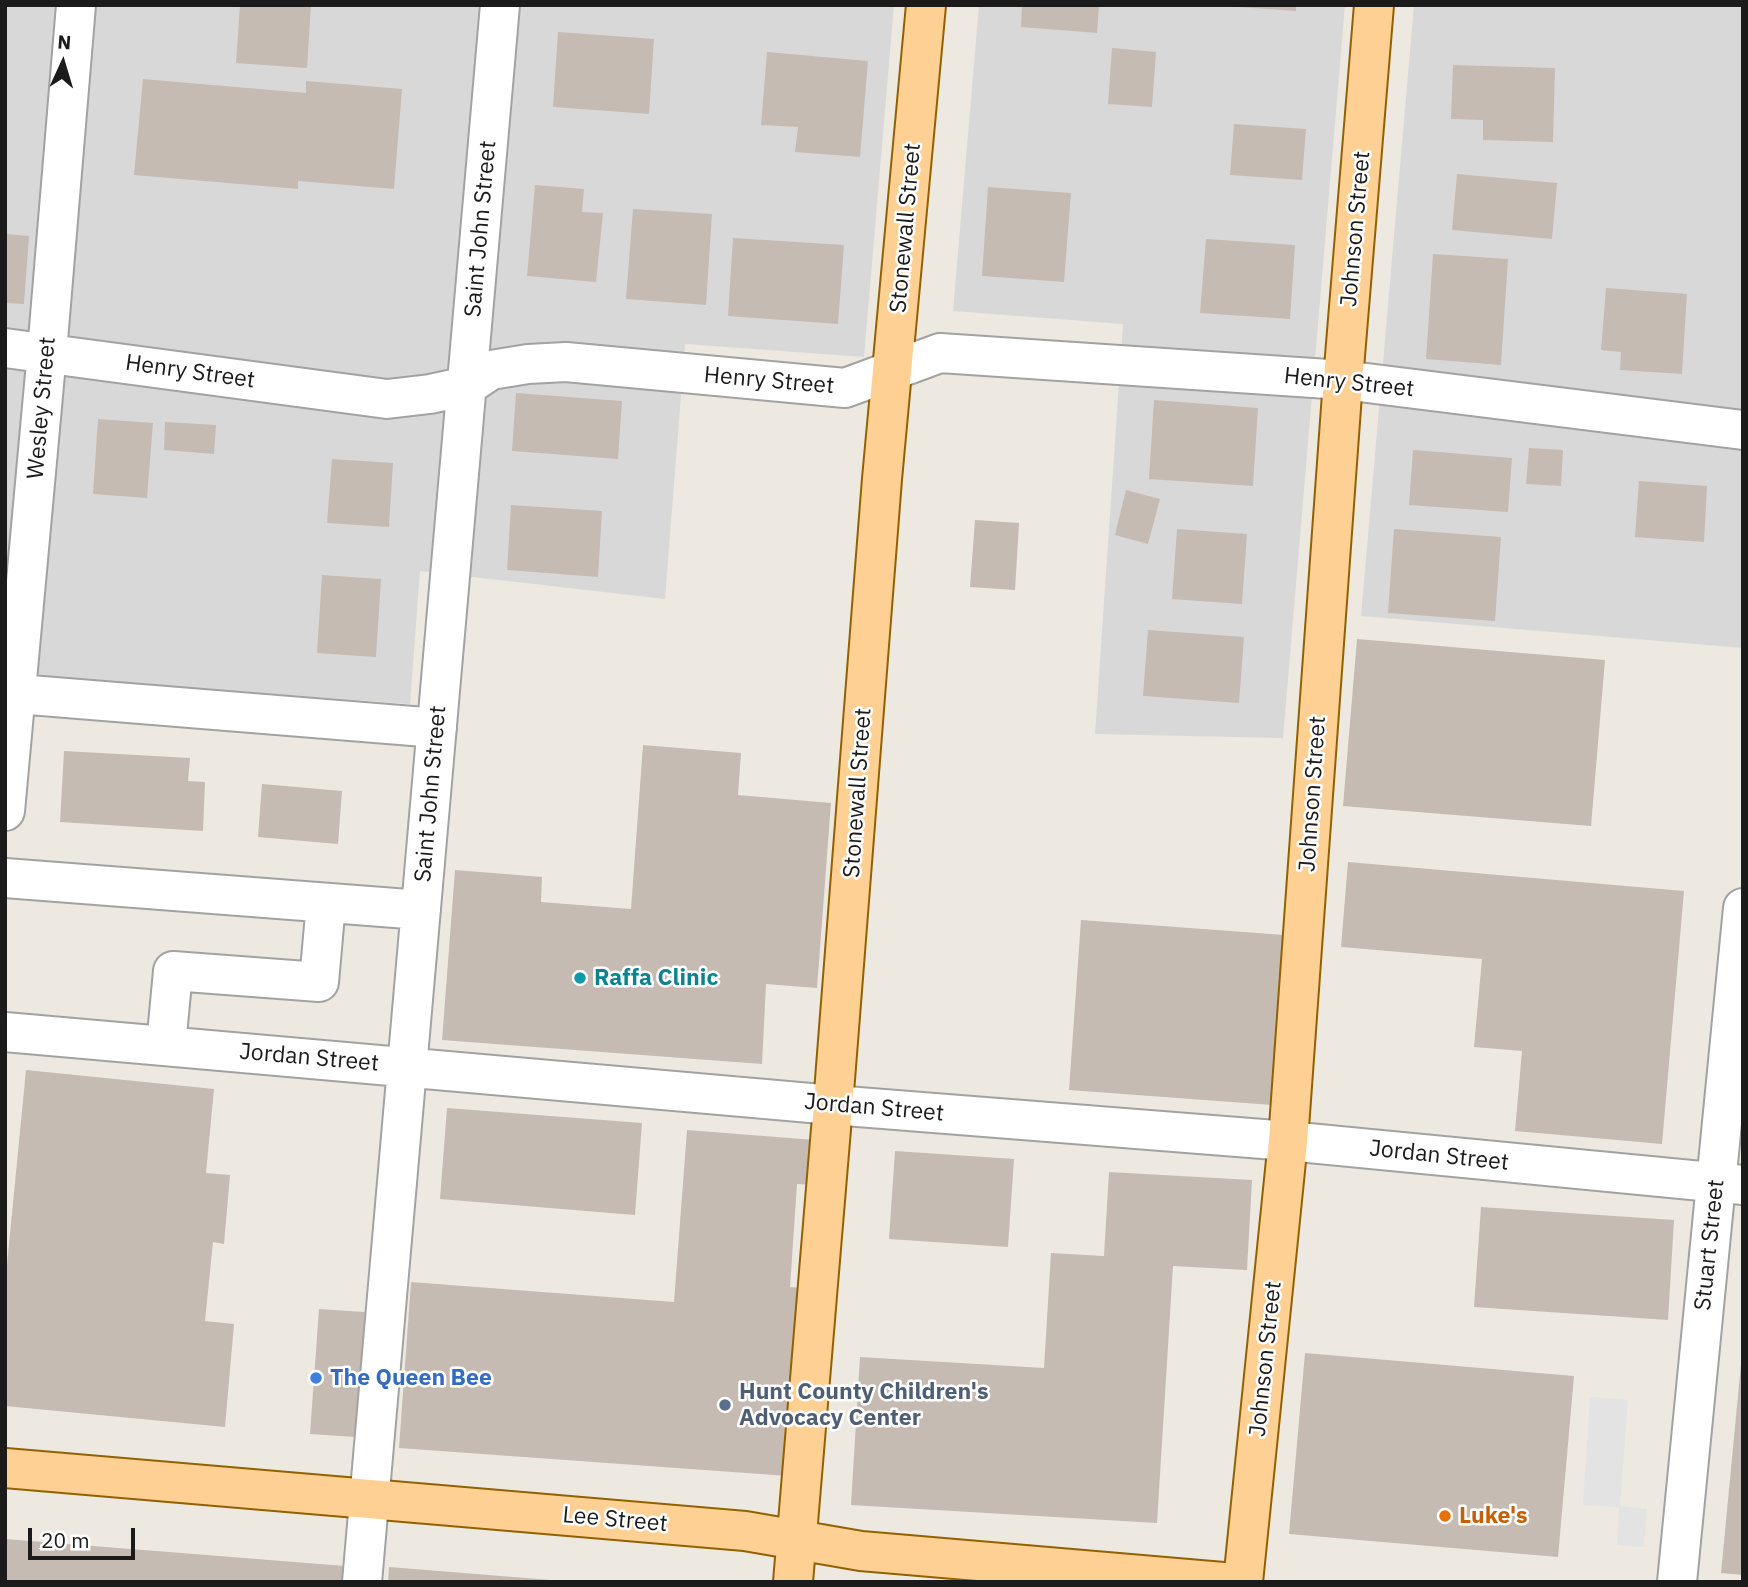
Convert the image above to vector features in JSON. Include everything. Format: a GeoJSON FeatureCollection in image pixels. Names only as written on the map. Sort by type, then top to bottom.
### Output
{"type":"FeatureCollection","features":[{"type":"Feature","properties":{"kind":"main road","name":"Stonewall Street"},"geometry":{"type":"LineString","coordinates":[[793,1582],[834,1105],[882,479],[926,5]]}},
{"type":"Feature","properties":{"kind":"main road","name":"Johnson Street"},"geometry":{"type":"LineString","coordinates":[[1242,1582],[1288,1141],[1343,380],[1374,5]]}},
{"type":"Feature","properties":{"kind":"main road","name":"Lee Street"},"geometry":{"type":"LineString","coordinates":[[5,1468],[744,1531],[861,1551],[1223,1582]]}},
{"type":"Feature","properties":{"kind":"street","name":"Wesley Street"},"geometry":{"type":"LineString","coordinates":[[5,811],[11,693],[47,352],[76,5]]}},
{"type":"Feature","properties":{"kind":"street","name":"Saint John Street"},"geometry":{"type":"LineString","coordinates":[[362,1582],[500,5]]}},
{"type":"Feature","properties":{"kind":"street","name":"Henry Street"},"geometry":{"type":"LineString","coordinates":[[5,348],[387,399],[467,386],[491,370],[566,362],[845,388],[940,353],[1343,380],[1743,430]]}},
{"type":"Feature","properties":{"kind":"street"},"geometry":{"type":"LineString","coordinates":[[11,693],[437,729]]}},
{"type":"Feature","properties":{"kind":"street"},"geometry":{"type":"LineString","coordinates":[[5,878],[421,910]]}},
{"type":"Feature","properties":{"kind":"street"},"geometry":{"type":"LineString","coordinates":[[166,1046],[173,971],[320,982],[326,903]]}},
{"type":"Feature","properties":{"kind":"street","name":"Stuart Street"},"geometry":{"type":"LineString","coordinates":[[1677,1582],[1729,1184],[1743,908]]}},
{"type":"Feature","properties":{"kind":"street","name":"Jordan Street"},"geometry":{"type":"LineString","coordinates":[[5,1032],[834,1105],[1288,1141],[1729,1184]]}},
{"type":"Feature","properties":{"kind":"shaded area"},"geometry":{"type":"Polygon","coordinates":[[[5,5],[894,5],[864,357],[685,344],[665,599],[420,571],[410,704],[5,674],[5,5]]]}},
{"type":"Feature","properties":{"kind":"shaded area"},"geometry":{"type":"Polygon","coordinates":[[[979,5],[1345,5],[1283,738],[1095,734],[1123,324],[953,311],[979,5]]]}},
{"type":"Feature","properties":{"kind":"shaded area"},"geometry":{"type":"Polygon","coordinates":[[[1414,5],[1743,5],[1743,648],[1361,616],[1414,5]]]}},
{"type":"Feature","properties":{"kind":"shaded area"},"geometry":{"type":"Polygon","coordinates":[[[1590,1397],[1628,1400],[1620,1506],[1647,1509],[1644,1547],[1617,1545],[1619,1507],[1583,1505],[1590,1397]]]}},
{"type":"Feature","properties":{"kind":"building"},"geometry":{"type":"Polygon","coordinates":[[[240,5],[311,5],[307,68],[236,63],[240,5]]]}},
{"type":"Feature","properties":{"kind":"building"},"geometry":{"type":"Polygon","coordinates":[[[1022,5],[1099,5],[1097,33],[1021,27],[1022,5]]]}},
{"type":"Feature","properties":{"kind":"building"},"geometry":{"type":"Polygon","coordinates":[[[1296,5],[1296,11],[1238,7],[1296,5]]]}},
{"type":"Feature","properties":{"kind":"building"},"geometry":{"type":"Polygon","coordinates":[[[558,32],[654,39],[649,114],[553,107],[558,32]]]}},
{"type":"Feature","properties":{"kind":"building"},"geometry":{"type":"Polygon","coordinates":[[[1112,48],[1156,52],[1152,107],[1108,104],[1112,48]]]}},
{"type":"Feature","properties":{"kind":"building"},"geometry":{"type":"Polygon","coordinates":[[[767,52],[868,61],[860,157],[795,152],[798,127],[761,125],[767,52]]]}},
{"type":"Feature","properties":{"kind":"building"},"geometry":{"type":"Polygon","coordinates":[[[1453,65],[1555,68],[1553,142],[1483,140],[1483,120],[1451,119],[1453,65]]]}},
{"type":"Feature","properties":{"kind":"building"},"geometry":{"type":"Polygon","coordinates":[[[143,79],[306,93],[306,81],[402,89],[394,189],[298,181],[298,189],[134,175],[143,79]]]}},
{"type":"Feature","properties":{"kind":"building"},"geometry":{"type":"Polygon","coordinates":[[[1234,124],[1306,129],[1302,180],[1230,175],[1234,124]]]}},
{"type":"Feature","properties":{"kind":"building"},"geometry":{"type":"Polygon","coordinates":[[[1457,174],[1557,183],[1552,239],[1452,230],[1457,174]]]}},
{"type":"Feature","properties":{"kind":"building"},"geometry":{"type":"Polygon","coordinates":[[[535,185],[584,189],[582,212],[603,213],[596,282],[527,276],[535,185]]]}},
{"type":"Feature","properties":{"kind":"building"},"geometry":{"type":"Polygon","coordinates":[[[988,187],[1071,193],[1064,282],[982,276],[988,187]]]}},
{"type":"Feature","properties":{"kind":"building"},"geometry":{"type":"Polygon","coordinates":[[[633,209],[712,214],[706,305],[626,299],[633,209]]]}},
{"type":"Feature","properties":{"kind":"building"},"geometry":{"type":"Polygon","coordinates":[[[5,234],[29,236],[24,304],[5,303],[5,234]]]}},
{"type":"Feature","properties":{"kind":"building"},"geometry":{"type":"Polygon","coordinates":[[[733,238],[844,245],[838,324],[728,316],[733,238]]]}},
{"type":"Feature","properties":{"kind":"building"},"geometry":{"type":"Polygon","coordinates":[[[1206,239],[1295,245],[1290,319],[1200,313],[1206,239]]]}},
{"type":"Feature","properties":{"kind":"building"},"geometry":{"type":"Polygon","coordinates":[[[1433,254],[1508,259],[1501,365],[1426,359],[1433,254]]]}},
{"type":"Feature","properties":{"kind":"building"},"geometry":{"type":"Polygon","coordinates":[[[1606,288],[1687,294],[1682,374],[1620,370],[1621,352],[1601,350],[1606,288]]]}},
{"type":"Feature","properties":{"kind":"building"},"geometry":{"type":"Polygon","coordinates":[[[516,393],[622,401],[618,459],[512,451],[516,393]]]}},
{"type":"Feature","properties":{"kind":"building"},"geometry":{"type":"Polygon","coordinates":[[[1154,400],[1258,408],[1253,486],[1149,479],[1154,400]]]}},
{"type":"Feature","properties":{"kind":"building"},"geometry":{"type":"Polygon","coordinates":[[[98,419],[153,423],[147,498],[93,494],[98,419]]]}},
{"type":"Feature","properties":{"kind":"building"},"geometry":{"type":"Polygon","coordinates":[[[165,422],[216,425],[214,454],[164,450],[165,422]]]}},
{"type":"Feature","properties":{"kind":"building"},"geometry":{"type":"Polygon","coordinates":[[[1529,448],[1563,450],[1561,486],[1526,484],[1529,448]]]}},
{"type":"Feature","properties":{"kind":"building"},"geometry":{"type":"Polygon","coordinates":[[[1413,450],[1512,458],[1508,512],[1409,505],[1413,450]]]}},
{"type":"Feature","properties":{"kind":"building"},"geometry":{"type":"Polygon","coordinates":[[[332,459],[393,463],[389,527],[327,523],[332,459]]]}},
{"type":"Feature","properties":{"kind":"building"},"geometry":{"type":"Polygon","coordinates":[[[1639,481],[1707,486],[1704,542],[1635,537],[1639,481]]]}},
{"type":"Feature","properties":{"kind":"building"},"geometry":{"type":"Polygon","coordinates":[[[1126,490],[1160,499],[1148,544],[1115,535],[1126,490]]]}},
{"type":"Feature","properties":{"kind":"building"},"geometry":{"type":"Polygon","coordinates":[[[511,505],[602,511],[598,577],[507,570],[511,505]]]}},
{"type":"Feature","properties":{"kind":"building"},"geometry":{"type":"Polygon","coordinates":[[[975,520],[1019,523],[1015,590],[970,587],[975,520]]]}},
{"type":"Feature","properties":{"kind":"building"},"geometry":{"type":"Polygon","coordinates":[[[1177,529],[1247,534],[1242,604],[1172,599],[1177,529]]]}},
{"type":"Feature","properties":{"kind":"building"},"geometry":{"type":"Polygon","coordinates":[[[1394,529],[1501,537],[1495,621],[1388,613],[1394,529]]]}},
{"type":"Feature","properties":{"kind":"building"},"geometry":{"type":"Polygon","coordinates":[[[322,575],[381,579],[376,657],[317,653],[322,575]]]}},
{"type":"Feature","properties":{"kind":"building"},"geometry":{"type":"Polygon","coordinates":[[[1148,630],[1244,637],[1239,703],[1143,696],[1148,630]]]}},
{"type":"Feature","properties":{"kind":"building"},"geometry":{"type":"Polygon","coordinates":[[[1357,639],[1605,660],[1591,826],[1343,806],[1357,639]]]}},
{"type":"Feature","properties":{"kind":"building"},"geometry":{"type":"Polygon","coordinates":[[[643,745],[741,753],[738,795],[831,803],[817,988],[766,984],[762,1064],[442,1040],[455,870],[542,877],[541,902],[631,909],[643,745]]]}},
{"type":"Feature","properties":{"kind":"building"},"geometry":{"type":"Polygon","coordinates":[[[64,751],[190,758],[188,781],[205,782],[203,831],[60,822],[64,751]]]}},
{"type":"Feature","properties":{"kind":"building"},"geometry":{"type":"Polygon","coordinates":[[[262,784],[342,791],[338,844],[258,837],[262,784]]]}},
{"type":"Feature","properties":{"kind":"building"},"geometry":{"type":"Polygon","coordinates":[[[1348,862],[1684,891],[1662,1144],[1515,1131],[1522,1051],[1474,1047],[1482,959],[1341,947],[1348,862]]]}},
{"type":"Feature","properties":{"kind":"building"},"geometry":{"type":"Polygon","coordinates":[[[1081,920],[1298,936],[1286,1106],[1069,1090],[1081,920]]]}},
{"type":"Feature","properties":{"kind":"building"},"geometry":{"type":"Polygon","coordinates":[[[26,1070],[214,1089],[206,1173],[230,1175],[224,1244],[213,1242],[205,1321],[234,1324],[225,1427],[5,1406],[5,1285],[26,1070]]]}},
{"type":"Feature","properties":{"kind":"building"},"geometry":{"type":"Polygon","coordinates":[[[447,1108],[642,1123],[635,1215],[440,1199],[447,1108]]]}},
{"type":"Feature","properties":{"kind":"building"},"geometry":{"type":"Polygon","coordinates":[[[687,1130],[815,1140],[812,1185],[797,1184],[790,1287],[802,1288],[788,1476],[399,1448],[411,1282],[674,1302],[687,1130]]]}},
{"type":"Feature","properties":{"kind":"building"},"geometry":{"type":"Polygon","coordinates":[[[895,1151],[1014,1159],[1008,1247],[889,1239],[895,1151]]]}},
{"type":"Feature","properties":{"kind":"building"},"geometry":{"type":"Polygon","coordinates":[[[1109,1172],[1252,1180],[1247,1270],[1173,1266],[1157,1523],[851,1505],[860,1357],[1044,1368],[1051,1253],[1104,1256],[1109,1172]]]}},
{"type":"Feature","properties":{"kind":"building"},"geometry":{"type":"Polygon","coordinates":[[[1481,1207],[1674,1220],[1668,1320],[1474,1307],[1481,1207]]]}},
{"type":"Feature","properties":{"kind":"building"},"geometry":{"type":"Polygon","coordinates":[[[319,1309],[379,1313],[371,1438],[310,1434],[319,1309]]]}},
{"type":"Feature","properties":{"kind":"building"},"geometry":{"type":"Polygon","coordinates":[[[1305,1353],[1574,1376],[1558,1557],[1289,1534],[1305,1353]]]}},
{"type":"Feature","properties":{"kind":"building"},"geometry":{"type":"Polygon","coordinates":[[[1743,1364],[1743,1575],[1721,1573],[1743,1364]]]}},
{"type":"Feature","properties":{"kind":"building"},"geometry":{"type":"Polygon","coordinates":[[[5,1539],[345,1566],[344,1582],[5,1582],[5,1539]]]}},
{"type":"Feature","properties":{"kind":"building"},"geometry":{"type":"Polygon","coordinates":[[[389,1567],[551,1580],[551,1582],[388,1582],[389,1567]]]}},
{"type":"Feature","properties":{"kind":"place","name":"Raffa Clinic"},"geometry":{"type":"Point","coordinates":[580,978]}},
{"type":"Feature","properties":{"kind":"place","name":"The Queen Bee"},"geometry":{"type":"Point","coordinates":[316,1378]}},
{"type":"Feature","properties":{"kind":"place","name":"Hunt County Children's Advocacy Center"},"geometry":{"type":"Point","coordinates":[725,1405]}},
{"type":"Feature","properties":{"kind":"place","name":"Luke's"},"geometry":{"type":"Point","coordinates":[1445,1516]}}]}
